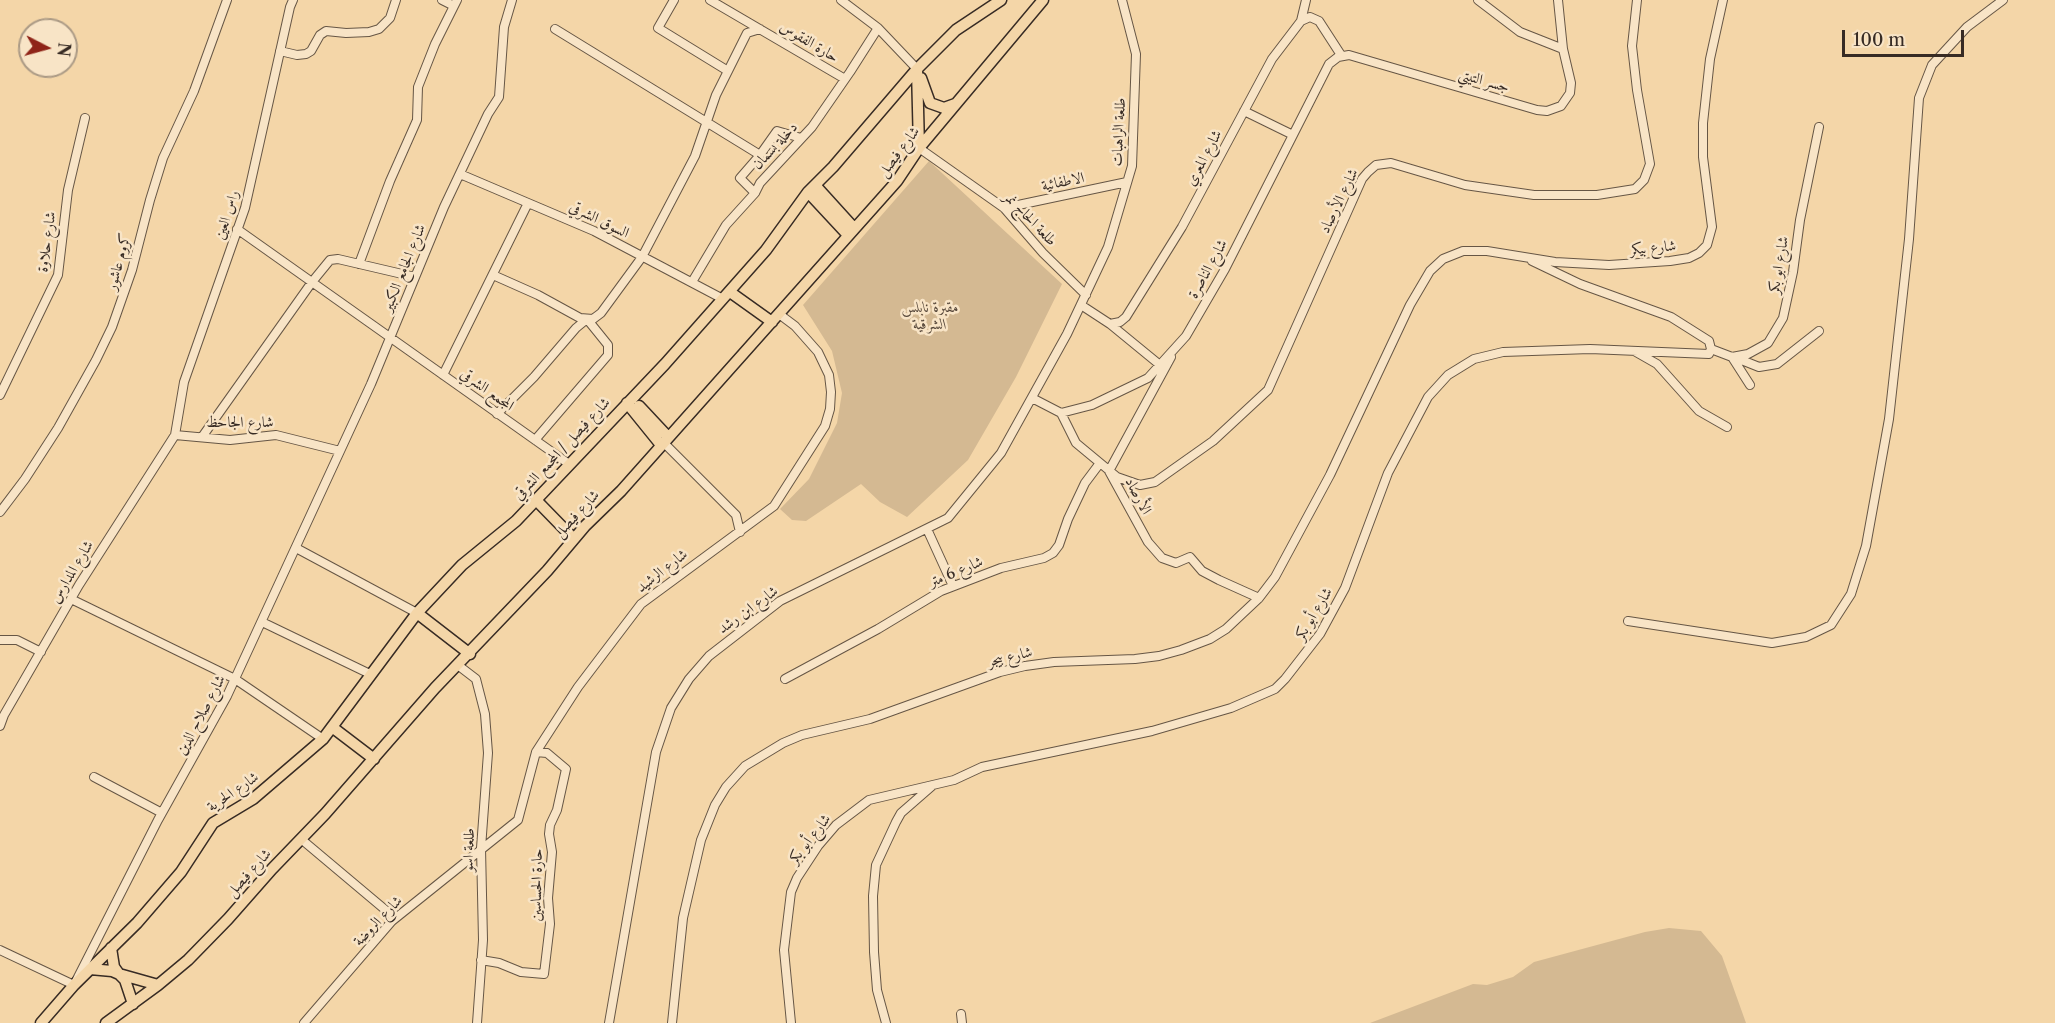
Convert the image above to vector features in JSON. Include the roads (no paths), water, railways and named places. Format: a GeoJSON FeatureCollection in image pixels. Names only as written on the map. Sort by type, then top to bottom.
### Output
{"type":"FeatureCollection","features":[{"type":"Feature","properties":{"kind":"main road","name":"شارع فيصل / المجمع الشرقي"},"geometry":{"type":"LineString","coordinates":[[417,613],[462,565],[516,521],[630,401],[766,250],[811,189],[917,69],[956,30],[1001,0]]}},
{"type":"Feature","properties":{"kind":"main road","name":"شارع فيصل"},"geometry":{"type":"LineString","coordinates":[[106,1023],[158,986],[188,960],[374,759],[435,688],[459,666],[547,571],[897,181],[919,148],[1043,0]]}},
{"type":"Feature","properties":{"kind":"main road"},"geometry":{"type":"LineString","coordinates":[[917,69],[930,103],[944,108],[957,103]]}},
{"type":"Feature","properties":{"kind":"main road"},"geometry":{"type":"LineString","coordinates":[[917,69],[919,148]]}},
{"type":"Feature","properties":{"kind":"main road"},"geometry":{"type":"LineString","coordinates":[[811,189],[851,231]]}},
{"type":"Feature","properties":{"kind":"main road"},"geometry":{"type":"LineString","coordinates":[[726,296],[776,318]]}},
{"type":"Feature","properties":{"kind":"main road"},"geometry":{"type":"LineString","coordinates":[[630,401],[664,441]]}},
{"type":"Feature","properties":{"kind":"main road"},"geometry":{"type":"LineString","coordinates":[[536,500],[574,539]]}},
{"type":"Feature","properties":{"kind":"main road"},"geometry":{"type":"LineString","coordinates":[[417,613],[470,654]]}},
{"type":"Feature","properties":{"kind":"main road","name":"شارع الحرية"},"geometry":{"type":"LineString","coordinates":[[41,1023],[90,969],[137,923],[180,872],[213,823],[253,799],[322,739],[417,613]]}},
{"type":"Feature","properties":{"kind":"main road"},"geometry":{"type":"LineString","coordinates":[[332,727],[374,759]]}},
{"type":"Feature","properties":{"kind":"main road"},"geometry":{"type":"LineString","coordinates":[[111,948],[114,967],[125,980],[133,1004]]}},
{"type":"Feature","properties":{"kind":"main road"},"geometry":{"type":"LineString","coordinates":[[90,969],[112,971],[158,986]]}},
{"type":"Feature","properties":{"kind":"street","name":"كروم عاشور"},"geometry":{"type":"LineString","coordinates":[[0,512],[53,437],[112,327],[132,270],[163,158],[194,91],[226,0]]}},
{"type":"Feature","properties":{"kind":"street","name":"راس العين"},"geometry":{"type":"LineString","coordinates":[[175,435],[184,382],[245,208],[293,0]]}},
{"type":"Feature","properties":{"kind":"street"},"geometry":{"type":"LineString","coordinates":[[280,51],[297,55],[306,54],[311,51],[320,35],[326,32],[359,33],[379,29],[390,18],[396,0]]}},
{"type":"Feature","properties":{"kind":"street"},"geometry":{"type":"LineString","coordinates":[[359,264],[390,181],[417,120],[418,87],[455,3],[442,0]]}},
{"type":"Feature","properties":{"kind":"street","name":"شارع الجامع الكبير"},"geometry":{"type":"LineString","coordinates":[[340,452],[460,174],[498,97],[504,27],[512,0]]}},
{"type":"Feature","properties":{"kind":"street"},"geometry":{"type":"LineString","coordinates":[[674,0],[658,28],[728,71]]}},
{"type":"Feature","properties":{"kind":"street","name":"حارة الفقوس"},"geometry":{"type":"LineString","coordinates":[[710,0],[845,79]]}},
{"type":"Feature","properties":{"kind":"street","name":"طلعة الراهبات"},"geometry":{"type":"LineString","coordinates":[[1086,295],[1108,247],[1132,166],[1136,54],[1122,0]]}},
{"type":"Feature","properties":{"kind":"street"},"geometry":{"type":"LineString","coordinates":[[1301,21],[1306,0]]}},
{"type":"Feature","properties":{"kind":"street"},"geometry":{"type":"LineString","coordinates":[[1478,0],[1521,32],[1563,49]]}},
{"type":"Feature","properties":{"kind":"street","name":"جسر التيتي"},"geometry":{"type":"LineString","coordinates":[[1341,55],[1547,111],[1561,106],[1570,93],[1571,84],[1563,49],[1558,0]]}},
{"type":"Feature","properties":{"kind":"street","name":"شارع الأرصاد"},"geometry":{"type":"LineString","coordinates":[[1061,413],[1076,443],[1109,471],[1133,483],[1145,485],[1155,482],[1213,441],[1268,390],[1362,179],[1376,165],[1392,163],[1465,185],[1534,195],[1597,195],[1635,189],[1647,175],[1650,159],[1637,90],[1632,46],[1637,0]]}},
{"type":"Feature","properties":{"kind":"street","name":"شارع بيكر"},"geometry":{"type":"LineString","coordinates":[[1394,336],[1430,271],[1443,259],[1453,254],[1470,250],[1493,251],[1580,264],[1639,264],[1689,258],[1699,253],[1707,245],[1712,227],[1703,157],[1703,123],[1710,59],[1723,0]]}},
{"type":"Feature","properties":{"kind":"street"},"geometry":{"type":"LineString","coordinates":[[1628,621],[1772,643],[1806,638],[1831,625],[1851,594],[1866,546],[1889,419],[1909,239],[1919,99],[1932,65],[1967,27],[2003,0]]}},
{"type":"Feature","properties":{"kind":"street"},"geometry":{"type":"LineString","coordinates":[[843,1],[878,28],[917,69]]}},
{"type":"Feature","properties":{"kind":"street"},"geometry":{"type":"LineString","coordinates":[[1301,21],[1310,17],[1319,21],[1341,55]]}},
{"type":"Feature","properties":{"kind":"street","name":"شارع المعري"},"geometry":{"type":"LineString","coordinates":[[1110,324],[1124,319],[1147,283],[1182,227],[1272,59],[1301,21]]}},
{"type":"Feature","properties":{"kind":"street","name":"دخلة بسمان"},"geometry":{"type":"LineString","coordinates":[[692,282],[726,225],[755,193],[760,183],[812,127],[878,28]]}},
{"type":"Feature","properties":{"kind":"street"},"geometry":{"type":"LineString","coordinates":[[555,29],[760,155]]}},
{"type":"Feature","properties":{"kind":"street"},"geometry":{"type":"LineString","coordinates":[[497,414],[534,377],[576,328],[587,319],[601,313],[642,257],[695,156],[716,95],[747,33],[760,29]]}},
{"type":"Feature","properties":{"kind":"street","name":"شارع الناصرة"},"geometry":{"type":"LineString","coordinates":[[1061,413],[1092,405],[1148,378],[1186,336],[1225,269],[1329,64],[1341,55]]}},
{"type":"Feature","properties":{"kind":"street"},"geometry":{"type":"LineString","coordinates":[[1244,111],[1293,135]]}},
{"type":"Feature","properties":{"kind":"street","name":"شارع حلاوة"},"geometry":{"type":"LineString","coordinates":[[0,395],[58,275],[68,190],[85,118]]}},
{"type":"Feature","properties":{"kind":"street","name":"شارع ابو بكر"},"geometry":{"type":"LineString","coordinates":[[1732,357],[1748,354],[1768,343],[1783,318],[1819,127]]}},
{"type":"Feature","properties":{"kind":"street"},"geometry":{"type":"LineString","coordinates":[[755,193],[740,178],[777,131],[801,138]]}},
{"type":"Feature","properties":{"kind":"street","name":"طلعة الحاج نمر"},"geometry":{"type":"LineString","coordinates":[[919,148],[1004,208],[1043,253],[1086,295]]}},
{"type":"Feature","properties":{"kind":"street","name":"السوق الشرقي"},"geometry":{"type":"LineString","coordinates":[[460,174],[594,231],[692,282],[726,296]]}},
{"type":"Feature","properties":{"kind":"street","name":"الاطفائية"},"geometry":{"type":"LineString","coordinates":[[1004,208],[1127,182]]}},
{"type":"Feature","properties":{"kind":"street"},"geometry":{"type":"LineString","coordinates":[[443,375],[528,203]]}},
{"type":"Feature","properties":{"kind":"street","name":"المجمع الشرقي"},"geometry":{"type":"LineString","coordinates":[[237,229],[569,464]]}},
{"type":"Feature","properties":{"kind":"street"},"geometry":{"type":"LineString","coordinates":[[1523,257],[1580,284],[1671,317],[1709,341],[1711,349],[1759,367],[1777,364],[1819,331]]}},
{"type":"Feature","properties":{"kind":"street"},"geometry":{"type":"LineString","coordinates":[[202,437],[330,260],[338,259],[415,277]]}},
{"type":"Feature","properties":{"kind":"street"},"geometry":{"type":"LineString","coordinates":[[493,275],[538,295],[580,318],[587,319],[608,345],[608,355],[535,440]]}},
{"type":"Feature","properties":{"kind":"street","name":"شارع ابن رشد"},"geometry":{"type":"LineString","coordinates":[[609,1023],[656,752],[671,708],[688,679],[710,656],[780,601],[948,518],[1001,453],[1086,295]]}},
{"type":"Feature","properties":{"kind":"street"},"geometry":{"type":"LineString","coordinates":[[1081,305],[1110,324],[1160,365]]}},
{"type":"Feature","properties":{"kind":"street","name":"شارع الرشيد"},"geometry":{"type":"LineString","coordinates":[[481,848],[518,820],[536,752],[578,687],[641,604],[774,506],[825,426],[831,392],[826,367],[818,352],[795,326],[776,318]]}},
{"type":"Feature","properties":{"kind":"street","name":"شارع بيجر"},"geometry":{"type":"LineString","coordinates":[[672,1023],[683,918],[701,840],[715,805],[726,787],[745,766],[783,743],[802,735],[870,719],[1000,672],[1054,662],[1135,659],[1182,650],[1210,639],[1226,629],[1259,598],[1275,577],[1313,507],[1394,336]]}},
{"type":"Feature","properties":{"kind":"street","name":"الأرصاد"},"geometry":{"type":"LineString","coordinates":[[1178,345],[1109,471],[1148,542],[1162,558],[1176,563],[1190,557],[1202,570],[1259,598]]}},
{"type":"Feature","properties":{"kind":"street","name":"شارع أبو بكر"},"geometry":{"type":"LineString","coordinates":[[790,1023],[784,950],[791,892],[797,878],[824,838],[842,819],[862,804],[882,796],[954,780],[982,767],[1186,721],[1231,708],[1275,689],[1285,680],[1320,634],[1344,588],[1388,473],[1422,406],[1441,381],[1465,364],[1493,354],[1590,349],[1709,354],[1711,349]]}},
{"type":"Feature","properties":{"kind":"street"},"geometry":{"type":"LineString","coordinates":[[1635,351],[1657,364],[1699,411],[1727,427]]}},
{"type":"Feature","properties":{"kind":"street"},"geometry":{"type":"LineString","coordinates":[[1732,357],[1750,386]]}},
{"type":"Feature","properties":{"kind":"street"},"geometry":{"type":"LineString","coordinates":[[1032,398],[1061,413]]}},
{"type":"Feature","properties":{"kind":"street","name":"شارع الجاحظ"},"geometry":{"type":"LineString","coordinates":[[175,435],[230,440],[276,435],[340,452]]}},
{"type":"Feature","properties":{"kind":"street","name":"شارع المدارس"},"geometry":{"type":"LineString","coordinates":[[0,726],[1,715],[41,652],[71,598],[175,435]]}},
{"type":"Feature","properties":{"kind":"street"},"geometry":{"type":"LineString","coordinates":[[664,441],[736,515],[740,532]]}},
{"type":"Feature","properties":{"kind":"street","name":"شارع صلاح الدين"},"geometry":{"type":"LineString","coordinates":[[74,986],[162,813],[235,679],[340,452]]}},
{"type":"Feature","properties":{"kind":"street","name":"شارع 6 متر"},"geometry":{"type":"LineString","coordinates":[[785,679],[878,629],[941,591],[1001,567],[1044,558],[1053,553],[1059,545],[1085,483],[1101,463]]}},
{"type":"Feature","properties":{"kind":"street"},"geometry":{"type":"LineString","coordinates":[[927,529],[953,586]]}},
{"type":"Feature","properties":{"kind":"street"},"geometry":{"type":"LineString","coordinates":[[296,548],[417,613]]}},
{"type":"Feature","properties":{"kind":"street"},"geometry":{"type":"LineString","coordinates":[[71,598],[235,679],[322,739]]}},
{"type":"Feature","properties":{"kind":"street"},"geometry":{"type":"LineString","coordinates":[[262,622],[370,674]]}},
{"type":"Feature","properties":{"kind":"street"},"geometry":{"type":"LineString","coordinates":[[0,640],[17,640],[41,652]]}},
{"type":"Feature","properties":{"kind":"street","name":"طلعة اسو"},"geometry":{"type":"LineString","coordinates":[[459,666],[476,679],[485,714],[488,753],[481,848],[481,960],[477,1023]]}},
{"type":"Feature","properties":{"kind":"street","name":"حارة الحساسين"},"geometry":{"type":"LineString","coordinates":[[481,960],[499,963],[521,972],[544,974],[550,924],[548,898],[552,852],[549,834],[566,769],[547,753],[536,752]]}},
{"type":"Feature","properties":{"kind":"street"},"geometry":{"type":"LineString","coordinates":[[94,777],[162,813]]}},
{"type":"Feature","properties":{"kind":"street"},"geometry":{"type":"LineString","coordinates":[[886,1023],[877,990],[874,952],[873,896],[876,865],[901,813],[933,785]]}},
{"type":"Feature","properties":{"kind":"street"},"geometry":{"type":"LineString","coordinates":[[301,839],[396,918]]}},
{"type":"Feature","properties":{"kind":"street","name":"شارع الروضة"},"geometry":{"type":"LineString","coordinates":[[304,1023],[396,918],[481,848]]}},
{"type":"Feature","properties":{"kind":"street"},"geometry":{"type":"LineString","coordinates":[[0,950],[74,986]]}},
{"type":"Feature","properties":{"kind":"street"},"geometry":{"type":"LineString","coordinates":[[962,1014],[962,1023]]}},
{"type":"Feature","properties":{"kind":"park label","name":"مقبرة نابلس الشرقية"},"geometry":{"type":"Point","coordinates":[930,316]}}]}
